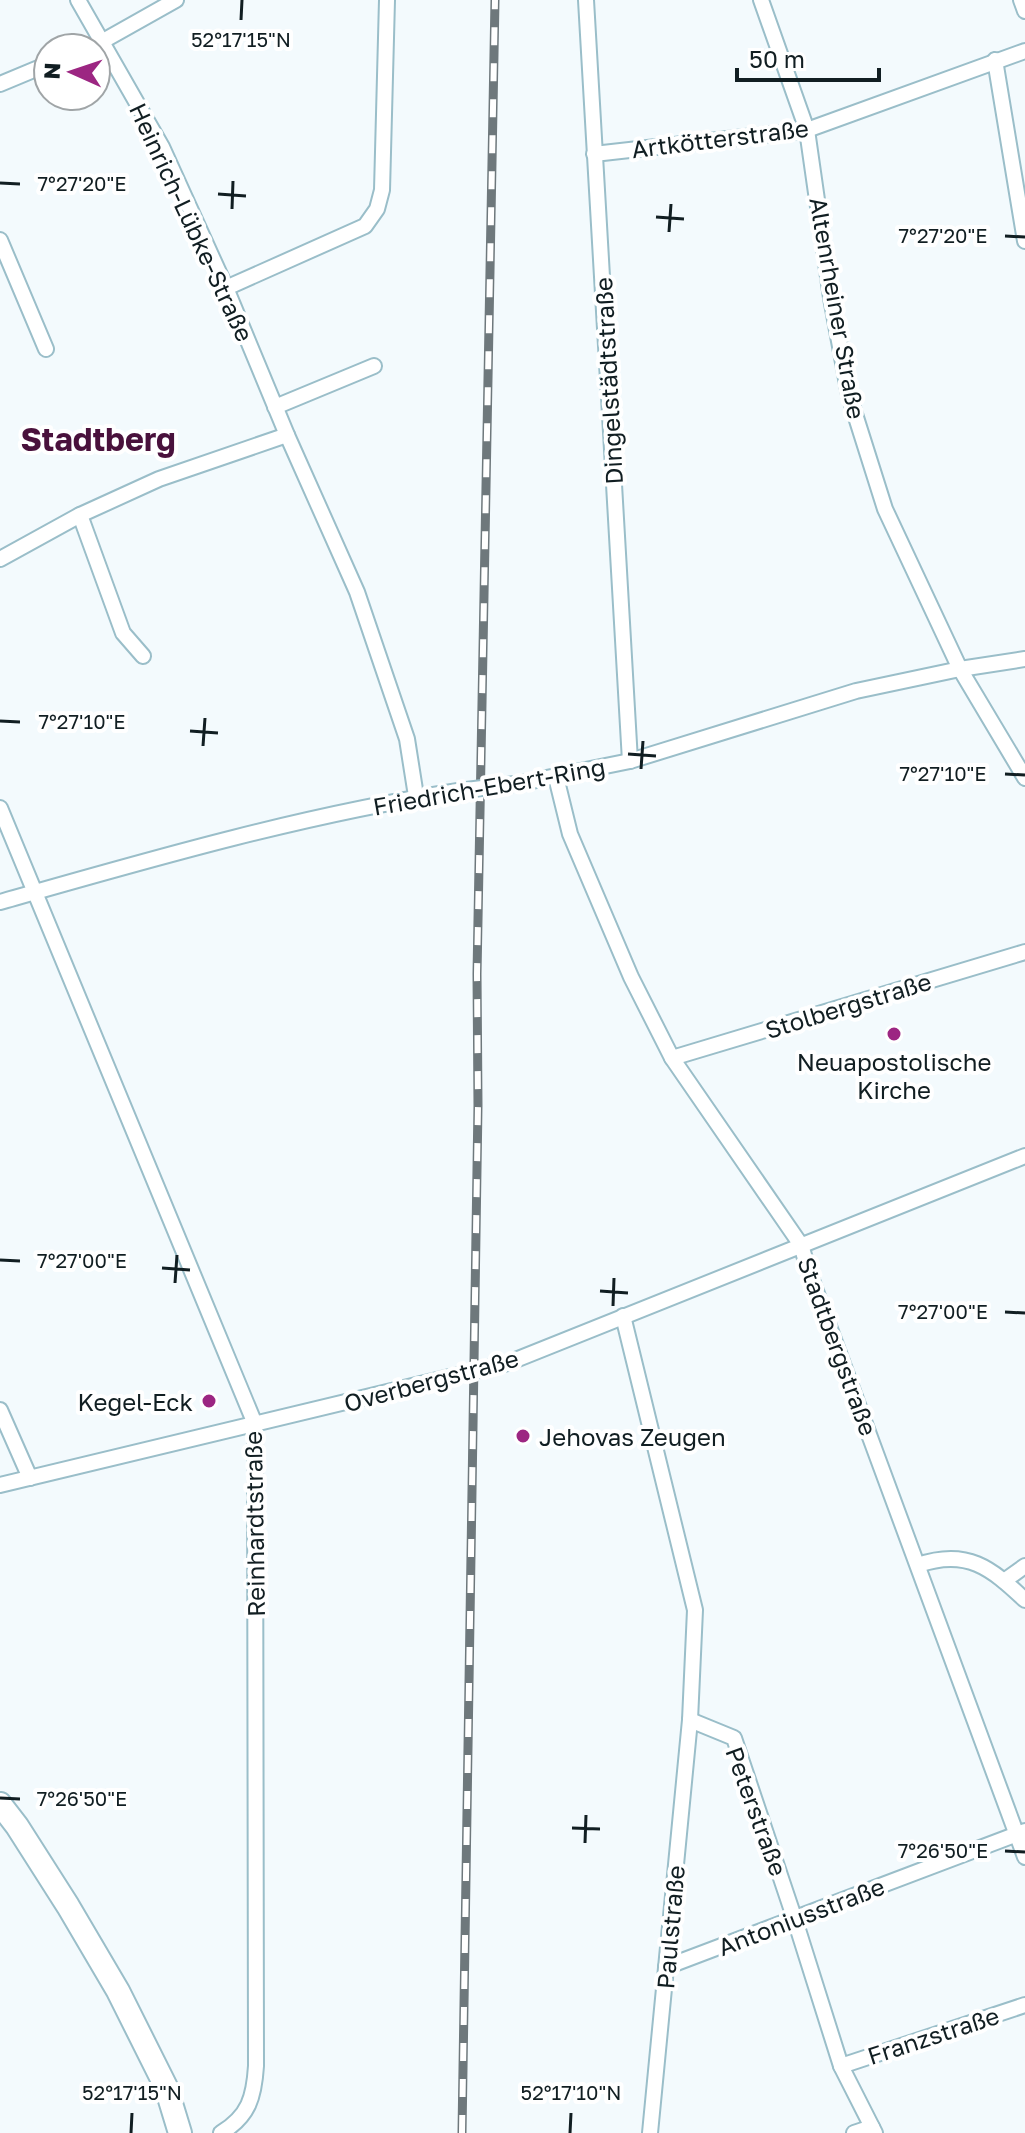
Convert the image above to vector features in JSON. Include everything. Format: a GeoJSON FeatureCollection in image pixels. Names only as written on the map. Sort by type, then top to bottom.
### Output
{"type":"FeatureCollection","features":[{"type":"Feature","properties":{"kind":"main road"},"geometry":{"type":"LineString","coordinates":[[0,1804],[68,1906],[118,1991],[166,2087],[180,2133]]}},
{"type":"Feature","properties":{"kind":"street","name":"Heinrich-Lübke-Straße"},"geometry":{"type":"LineString","coordinates":[[78,0],[98,32]]}},
{"type":"Feature","properties":{"kind":"street"},"geometry":{"type":"LineString","coordinates":[[112,36],[176,0]]}},
{"type":"Feature","properties":{"kind":"street"},"geometry":{"type":"LineString","coordinates":[[226,288],[365,226],[377,209],[382,190],[387,0]]}},
{"type":"Feature","properties":{"kind":"street","name":"Dingelstädtstraße"},"geometry":{"type":"LineString","coordinates":[[586,0],[630,761]]}},
{"type":"Feature","properties":{"kind":"street","name":"Altenrheiner Straße"},"geometry":{"type":"LineString","coordinates":[[761,0],[807,130],[831,298],[849,395],[885,509],[960,669],[1025,778]]}},
{"type":"Feature","properties":{"kind":"street"},"geometry":{"type":"LineString","coordinates":[[1021,0],[1025,11]]}},
{"type":"Feature","properties":{"kind":"street","name":"Artkötterstraße"},"geometry":{"type":"LineString","coordinates":[[594,154],[807,130],[1025,51]]}},
{"type":"Feature","properties":{"kind":"street","name":"Heinrich-Lübke-Straße"},"geometry":{"type":"LineString","coordinates":[[112,57],[162,147],[357,592],[407,739],[416,796]]}},
{"type":"Feature","properties":{"kind":"street"},"geometry":{"type":"LineString","coordinates":[[995,60],[1025,241]]}},
{"type":"Feature","properties":{"kind":"street"},"geometry":{"type":"LineString","coordinates":[[0,84],[32,71]]}},
{"type":"Feature","properties":{"kind":"street"},"geometry":{"type":"LineString","coordinates":[[0,240],[46,349]]}},
{"type":"Feature","properties":{"kind":"street"},"geometry":{"type":"LineString","coordinates":[[275,407],[374,366]]}},
{"type":"Feature","properties":{"kind":"street"},"geometry":{"type":"LineString","coordinates":[[0,559],[80,515],[159,479],[287,435]]}},
{"type":"Feature","properties":{"kind":"street"},"geometry":{"type":"LineString","coordinates":[[80,515],[123,633],[143,656]]}},
{"type":"Feature","properties":{"kind":"street","name":"Friedrich-Ebert-Ring"},"geometry":{"type":"LineString","coordinates":[[0,902],[230,839],[416,796],[522,783],[630,761],[856,691],[1025,659]]}},
{"type":"Feature","properties":{"kind":"street","name":"Stadtbergstraße"},"geometry":{"type":"LineString","coordinates":[[556,777],[570,834],[631,977],[672,1058],[801,1245],[918,1565],[1021,1833],[1025,1857]]}},
{"type":"Feature","properties":{"kind":"street","name":"Reinhardtstraße"},"geometry":{"type":"LineString","coordinates":[[0,808],[255,1424],[255,2075],[251,2099],[241,2118],[221,2133]]}},
{"type":"Feature","properties":{"kind":"street","name":"Stolbergstraße"},"geometry":{"type":"LineString","coordinates":[[672,1058],[1025,952]]}},
{"type":"Feature","properties":{"kind":"street","name":"Overbergstraße"},"geometry":{"type":"LineString","coordinates":[[0,1485],[508,1363],[1025,1156]]}},
{"type":"Feature","properties":{"kind":"street"},"geometry":{"type":"LineString","coordinates":[[623,1316],[695,1610],[690,1720]]}},
{"type":"Feature","properties":{"kind":"street"},"geometry":{"type":"LineString","coordinates":[[0,1410],[30,1478]]}},
{"type":"Feature","properties":{"kind":"street"},"geometry":{"type":"LineString","coordinates":[[918,1565],[938,1558],[980,1564],[1025,1600]]}},
{"type":"Feature","properties":{"kind":"street"},"geometry":{"type":"LineString","coordinates":[[1004,1581],[1025,1566]]}},
{"type":"Feature","properties":{"kind":"street","name":"Peterstraße"},"geometry":{"type":"LineString","coordinates":[[690,1720],[734,1738],[841,2066],[874,2130]]}},
{"type":"Feature","properties":{"kind":"street","name":"Paulstraße"},"geometry":{"type":"LineString","coordinates":[[650,2133],[690,1720]]}},
{"type":"Feature","properties":{"kind":"street","name":"Antoniusstraße"},"geometry":{"type":"LineString","coordinates":[[666,1967],[1021,1833]]}},
{"type":"Feature","properties":{"kind":"street","name":"Franzstraße"},"geometry":{"type":"LineString","coordinates":[[841,2066],[1025,2005]]}},
{"type":"Feature","properties":{"kind":"street"},"geometry":{"type":"LineString","coordinates":[[854,2133],[874,2130]]}},
{"type":"Feature","properties":{"kind":"railway"},"geometry":{"type":"LineString","coordinates":[[462,2133],[478,1105],[477,974],[495,0]]}},
{"type":"Feature","properties":{"kind":"place","name":"Neuapostolische Kirche"},"geometry":{"type":"Point","coordinates":[894,1034]}},
{"type":"Feature","properties":{"kind":"place","name":"Kegel-Eck"},"geometry":{"type":"Point","coordinates":[209,1401]}},
{"type":"Feature","properties":{"kind":"place","name":"Jehovas Zeugen"},"geometry":{"type":"Point","coordinates":[523,1436]}},
{"type":"Feature","properties":{"kind":"district","name":"Stadtberg"},"geometry":{"type":"Point","coordinates":[98,439]}}]}
